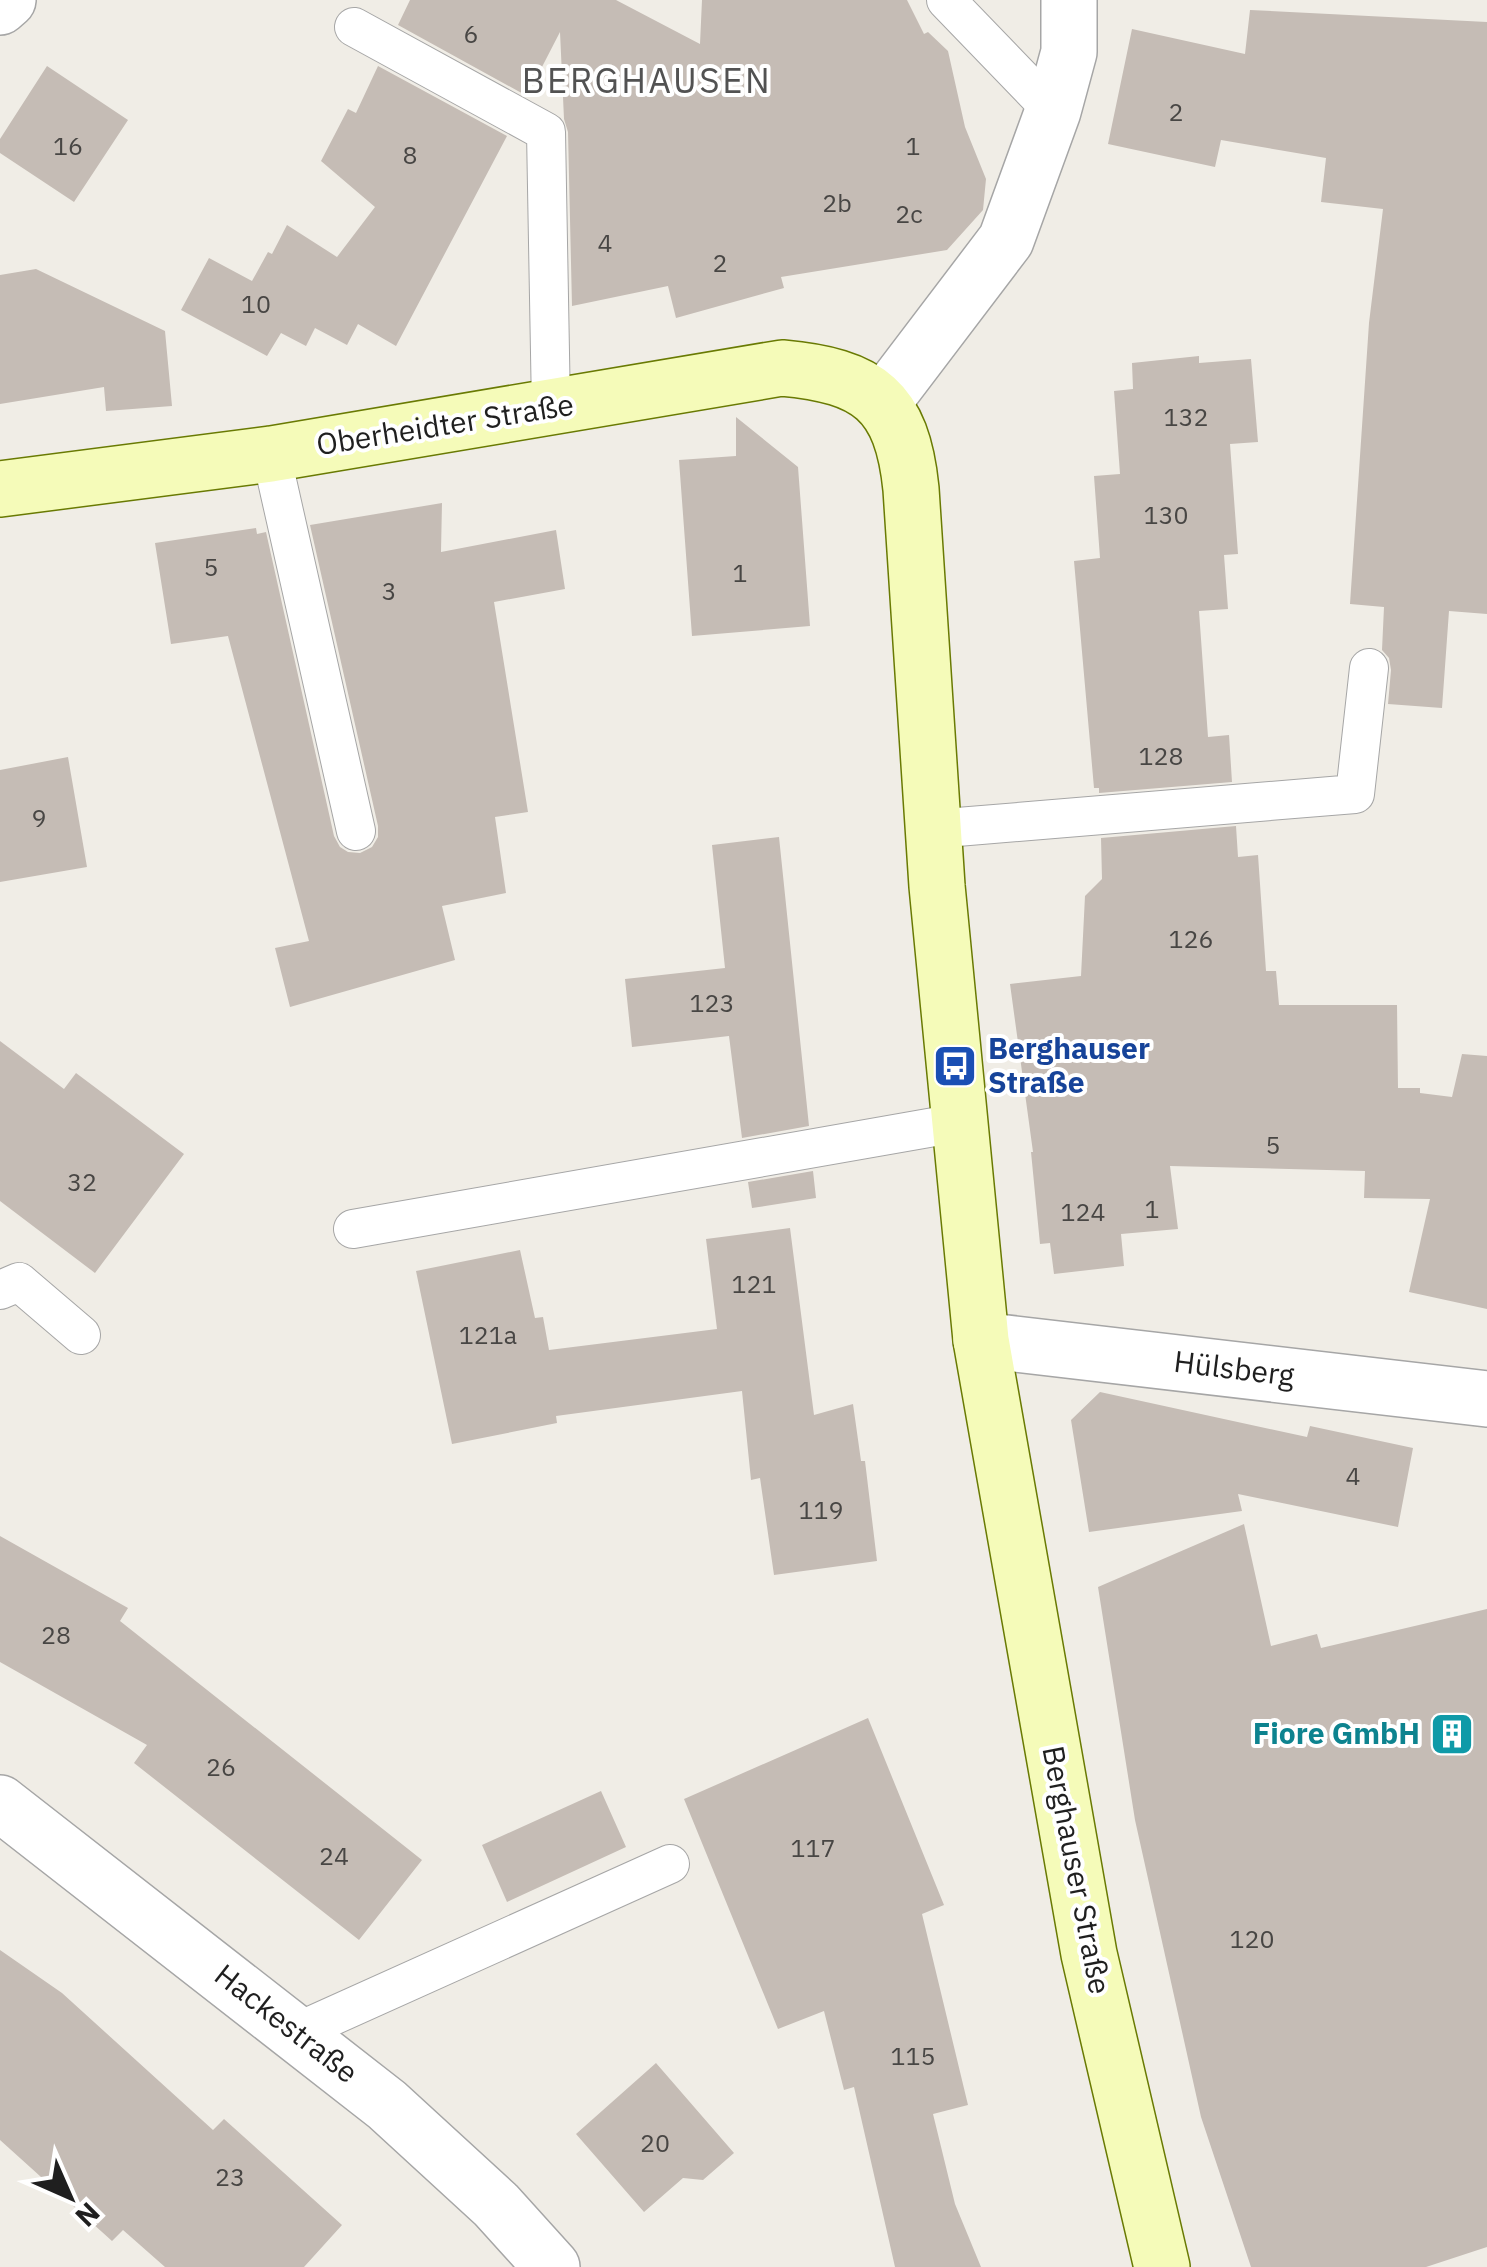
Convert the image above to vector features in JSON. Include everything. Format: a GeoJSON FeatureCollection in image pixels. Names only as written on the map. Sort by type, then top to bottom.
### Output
{"type":"FeatureCollection","features":[{"type":"Feature","properties":{"kind":"street"},"geometry":{"type":"LineString","coordinates":[[0,6],[8,0]]}},
{"type":"Feature","properties":{"kind":"street"},"geometry":{"type":"LineString","coordinates":[[883,402],[1006,240],[1053,111],[1069,52],[1070,0]]}},
{"type":"Feature","properties":{"kind":"street","name":"Oberheidter Straße"},"geometry":{"type":"LineString","coordinates":[[0,489],[271,454],[782,368],[816,371],[856,383],[883,402]]}},
{"type":"Feature","properties":{"kind":"street","name":"Berghauser Straße"},"geometry":{"type":"LineString","coordinates":[[883,402],[908,461],[933,829],[981,1340],[1090,1954],[1162,2267]]}},
{"type":"Feature","properties":{"kind":"street","name":"Hülsberg"},"geometry":{"type":"LineString","coordinates":[[981,1340],[1487,1399]]}},
{"type":"Feature","properties":{"kind":"street","name":"Hackestraße"},"geometry":{"type":"LineString","coordinates":[[0,1804],[388,2105],[496,2205],[552,2267]]}},
{"type":"Feature","properties":{"kind":"lane"},"geometry":{"type":"LineString","coordinates":[[946,0],[1053,111]]}},
{"type":"Feature","properties":{"kind":"lane"},"geometry":{"type":"LineString","coordinates":[[354,26],[546,132],[552,408]]}},
{"type":"Feature","properties":{"kind":"lane"},"geometry":{"type":"LineString","coordinates":[[271,454],[356,831]]}},
{"type":"Feature","properties":{"kind":"lane"},"geometry":{"type":"LineString","coordinates":[[933,829],[1354,794],[1369,668]]}},
{"type":"Feature","properties":{"kind":"lane"},"geometry":{"type":"LineString","coordinates":[[352,1229],[958,1123]]}},
{"type":"Feature","properties":{"kind":"lane"},"geometry":{"type":"LineString","coordinates":[[0,1290],[19,1282],[81,1336]]}},
{"type":"Feature","properties":{"kind":"lane"},"geometry":{"type":"LineString","coordinates":[[297,2032],[670,1864]]}},
{"type":"Feature","properties":{"kind":"building"},"geometry":{"type":"Polygon","coordinates":[[[410,0],[616,0],[700,44],[702,0],[907,0],[924,34],[928,32],[948,51],[965,127],[986,179],[983,210],[947,250],[781,277],[784,288],[676,318],[668,286],[572,306],[568,132],[560,32],[527,96],[398,25],[410,0]]]}},
{"type":"Feature","properties":{"kind":"building"},"geometry":{"type":"Polygon","coordinates":[[[1250,10],[1487,22],[1487,614],[1449,611],[1442,708],[1388,704],[1391,670],[1389,658],[1382,650],[1384,607],[1350,604],[1369,323],[1383,209],[1321,202],[1326,158],[1221,140],[1215,167],[1108,144],[1132,29],[1245,54],[1250,10]]]}},
{"type":"Feature","properties":{"kind":"building"},"geometry":{"type":"Polygon","coordinates":[[[47,66],[128,120],[74,202],[0,153],[0,139],[47,66]]]}},
{"type":"Feature","properties":{"kind":"building"},"geometry":{"type":"Polygon","coordinates":[[[378,66],[507,136],[396,346],[358,324],[347,345],[315,328],[306,346],[281,333],[267,356],[181,310],[209,258],[252,281],[287,225],[337,257],[375,207],[321,161],[348,109],[356,113],[378,66]]]}},
{"type":"Feature","properties":{"kind":"building"},"geometry":{"type":"Polygon","coordinates":[[[36,269],[165,331],[172,406],[106,411],[104,387],[0,404],[0,275],[36,269]]]}},
{"type":"Feature","properties":{"kind":"building"},"geometry":{"type":"Polygon","coordinates":[[[1199,356],[1199,363],[1251,359],[1258,442],[1230,444],[1238,554],[1224,555],[1228,609],[1199,611],[1208,737],[1229,735],[1232,782],[1099,793],[1099,788],[1094,788],[1074,561],[1100,558],[1094,476],[1120,474],[1114,391],[1133,389],[1132,363],[1199,356]]]}},
{"type":"Feature","properties":{"kind":"building"},"geometry":{"type":"Polygon","coordinates":[[[736,417],[798,467],[810,626],[692,636],[679,460],[736,456],[736,417]]]}},
{"type":"Feature","properties":{"kind":"building"},"geometry":{"type":"Polygon","coordinates":[[[442,503],[441,552],[556,530],[565,589],[494,602],[528,812],[495,817],[506,893],[442,906],[455,960],[290,1007],[275,948],[309,941],[228,636],[171,644],[155,543],[256,528],[257,534],[266,532],[334,836],[340,847],[360,853],[372,847],[378,837],[378,826],[310,525],[442,503]]]}},
{"type":"Feature","properties":{"kind":"building"},"geometry":{"type":"Polygon","coordinates":[[[68,757],[87,867],[0,882],[0,770],[68,757]]]}},
{"type":"Feature","properties":{"kind":"building"},"geometry":{"type":"Polygon","coordinates":[[[1236,826],[1238,857],[1258,855],[1266,971],[1276,971],[1279,1005],[1397,1005],[1398,1088],[1420,1088],[1420,1093],[1452,1097],[1462,1054],[1487,1056],[1487,1309],[1409,1292],[1430,1199],[1364,1198],[1365,1171],[1170,1166],[1178,1229],[1121,1234],[1124,1266],[1054,1274],[1050,1243],[1040,1244],[1033,1152],[1010,984],[1081,976],[1085,896],[1102,879],[1101,838],[1236,826]]]}},
{"type":"Feature","properties":{"kind":"building"},"geometry":{"type":"Polygon","coordinates":[[[779,837],[809,1126],[742,1138],[729,1036],[632,1047],[625,979],[725,968],[712,845],[779,837]]]}},
{"type":"Feature","properties":{"kind":"building"},"geometry":{"type":"Polygon","coordinates":[[[0,1041],[64,1089],[76,1073],[184,1154],[95,1273],[0,1201],[0,1041]]]}},
{"type":"Feature","properties":{"kind":"building"},"geometry":{"type":"Polygon","coordinates":[[[813,1171],[816,1198],[752,1208],[748,1182],[813,1171]]]}},
{"type":"Feature","properties":{"kind":"building"},"geometry":{"type":"Polygon","coordinates":[[[790,1228],[814,1415],[853,1404],[861,1461],[865,1461],[877,1561],[774,1575],[760,1478],[751,1480],[742,1391],[556,1416],[557,1423],[452,1444],[416,1271],[520,1250],[535,1318],[543,1317],[549,1350],[717,1329],[706,1239],[790,1228]]]}},
{"type":"Feature","properties":{"kind":"building"},"geometry":{"type":"Polygon","coordinates":[[[1100,1392],[1307,1437],[1310,1426],[1413,1448],[1398,1527],[1238,1494],[1242,1511],[1089,1532],[1071,1420],[1100,1392]]]}},
{"type":"Feature","properties":{"kind":"building"},"geometry":{"type":"Polygon","coordinates":[[[1244,1524],[1271,1646],[1317,1634],[1321,1648],[1487,1609],[1487,2247],[1426,2267],[1251,2267],[1201,2117],[1135,1820],[1098,1587],[1244,1524]]]}},
{"type":"Feature","properties":{"kind":"building"},"geometry":{"type":"Polygon","coordinates":[[[0,1536],[128,1608],[120,1621],[422,1860],[359,1940],[134,1763],[147,1745],[0,1662],[0,1536]]]}},
{"type":"Feature","properties":{"kind":"building"},"geometry":{"type":"Polygon","coordinates":[[[868,1718],[944,1905],[922,1914],[968,2105],[933,2114],[955,2204],[981,2267],[895,2267],[854,2087],[844,2090],[824,2011],[778,2029],[684,1799],[868,1718]]]}},
{"type":"Feature","properties":{"kind":"building"},"geometry":{"type":"Polygon","coordinates":[[[601,1791],[626,1847],[507,1902],[482,1845],[601,1791]]]}},
{"type":"Feature","properties":{"kind":"building"},"geometry":{"type":"Polygon","coordinates":[[[0,1950],[62,1993],[213,2130],[224,2119],[342,2225],[304,2267],[165,2267],[123,2230],[112,2241],[0,2140],[0,1950]]]}},
{"type":"Feature","properties":{"kind":"building"},"geometry":{"type":"Polygon","coordinates":[[[656,2063],[734,2153],[703,2180],[683,2178],[644,2212],[576,2134],[656,2063]]]}},
{"type":"Feature","properties":{"kind":"place","name":"Berghauser Straße"},"geometry":{"type":"Point","coordinates":[955,1066]}},
{"type":"Feature","properties":{"kind":"place","name":"Fiore GmbH"},"geometry":{"type":"Point","coordinates":[1452,1734]}},
{"type":"Feature","properties":{"kind":"district","name":"BERGHAUSEN"},"geometry":{"type":"Point","coordinates":[647,81]}}]}
